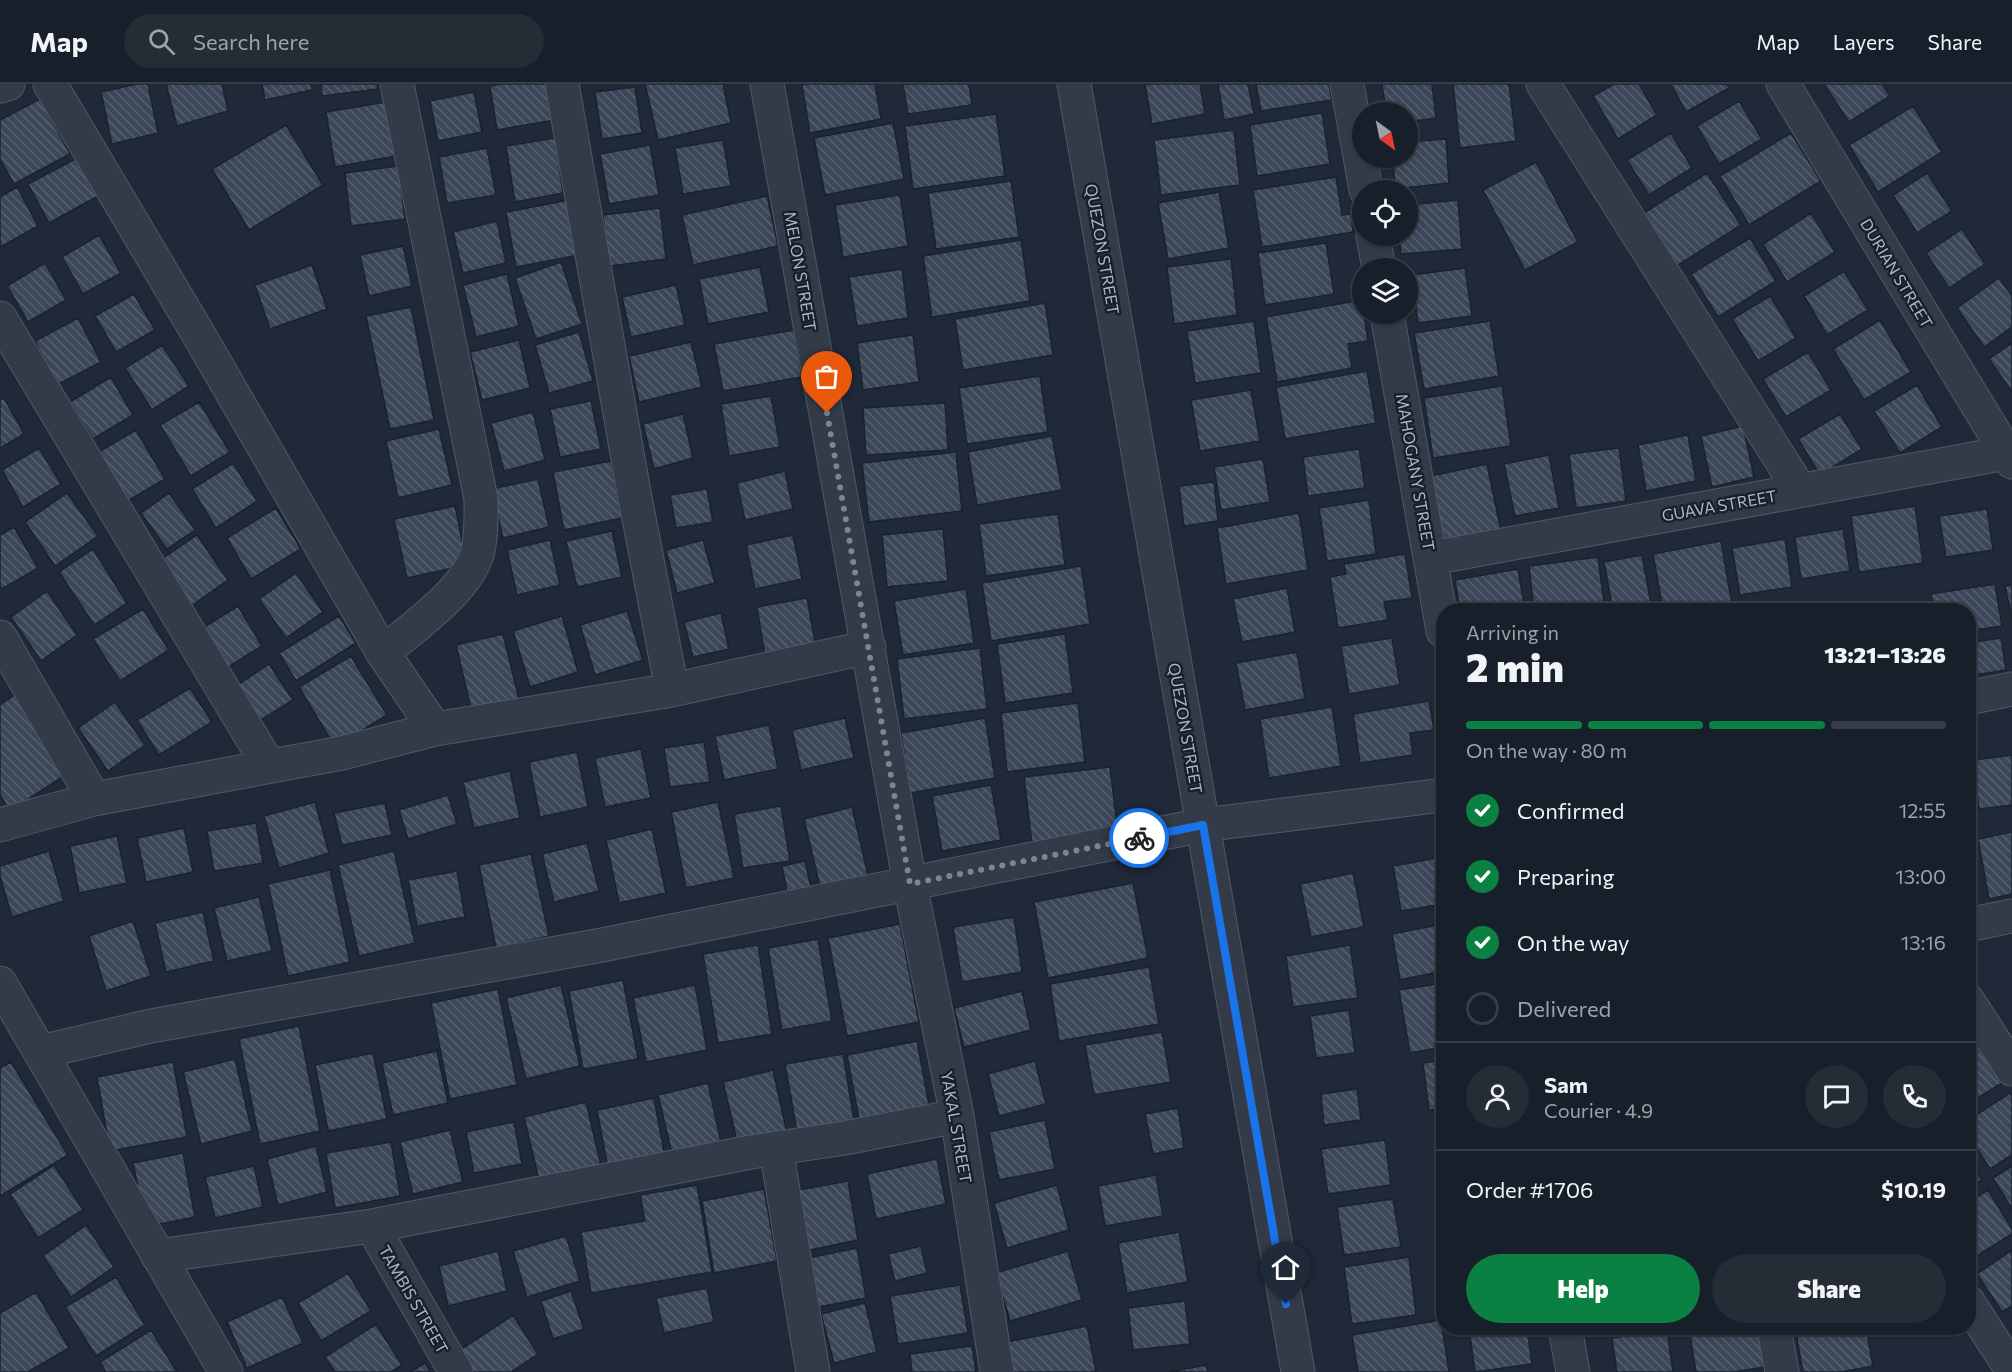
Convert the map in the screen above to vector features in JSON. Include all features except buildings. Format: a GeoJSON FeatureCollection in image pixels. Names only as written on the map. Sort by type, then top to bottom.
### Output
{"type":"FeatureCollection","features":[{"type":"Feature","properties":{"kind":"street"},"geometry":{"type":"LineString","coordinates":[[0,86],[8,84]]}},
{"type":"Feature","properties":{"kind":"street"},"geometry":{"type":"LineString","coordinates":[[50,84],[383,653],[435,729]]}},
{"type":"Feature","properties":{"kind":"street"},"geometry":{"type":"LineString","coordinates":[[383,653],[461,585],[477,556],[481,534],[481,499],[397,84]]}},
{"type":"Feature","properties":{"kind":"street"},"geometry":{"type":"LineString","coordinates":[[562,84],[633,487],[672,690]]}},
{"type":"Feature","properties":{"kind":"street","name":"MELON STREET"},"geometry":{"type":"LineString","coordinates":[[767,84],[910,884]]}},
{"type":"Feature","properties":{"kind":"street","name":"QUEZON STREET"},"geometry":{"type":"LineString","coordinates":[[1074,84],[1298,1372]]}},
{"type":"Feature","properties":{"kind":"street"},"geometry":{"type":"LineString","coordinates":[[1347,84],[1364,180]]}},
{"type":"Feature","properties":{"kind":"street"},"geometry":{"type":"LineString","coordinates":[[1543,84],[1800,490]]}},
{"type":"Feature","properties":{"kind":"street","name":"DURIAN STREET"},"geometry":{"type":"LineString","coordinates":[[1783,84],[2009,458]]}},
{"type":"Feature","properties":{"kind":"street"},"geometry":{"type":"LineString","coordinates":[[0,318],[269,766]]}},
{"type":"Feature","properties":{"kind":"street","name":"MAHOGANY STREET"},"geometry":{"type":"LineString","coordinates":[[1390,324],[1439,603]]}},
{"type":"Feature","properties":{"kind":"street","name":"GUAVA STREET"},"geometry":{"type":"LineString","coordinates":[[1432,558],[1800,490],[2009,458]]}},
{"type":"Feature","properties":{"kind":"street"},"geometry":{"type":"LineString","coordinates":[[0,637],[94,799]]}},
{"type":"Feature","properties":{"kind":"street"},"geometry":{"type":"LineString","coordinates":[[0,825],[94,799],[342,753],[435,729],[672,690],[869,647]]}},
{"type":"Feature","properties":{"kind":"street"},"geometry":{"type":"LineString","coordinates":[[1976,696],[2012,689]]}},
{"type":"Feature","properties":{"kind":"street"},"geometry":{"type":"LineString","coordinates":[[40,1052],[151,1026],[602,945],[1203,825],[1436,796]]}},
{"type":"Feature","properties":{"kind":"street","name":"YAKAL STREET"},"geometry":{"type":"LineString","coordinates":[[910,884],[957,1116],[997,1372]]}},
{"type":"Feature","properties":{"kind":"street"},"geometry":{"type":"LineString","coordinates":[[1976,923],[2012,916]]}},
{"type":"Feature","properties":{"kind":"street"},"geometry":{"type":"LineString","coordinates":[[0,983],[226,1372]]}},
{"type":"Feature","properties":{"kind":"street"},"geometry":{"type":"LineString","coordinates":[[1976,1013],[2012,1069]]}},
{"type":"Feature","properties":{"kind":"street"},"geometry":{"type":"LineString","coordinates":[[158,1256],[372,1226],[776,1148],[845,1138],[957,1116]]}},
{"type":"Feature","properties":{"kind":"street"},"geometry":{"type":"LineString","coordinates":[[776,1148],[813,1372]]}},
{"type":"Feature","properties":{"kind":"street","name":"TAMBIS STREET"},"geometry":{"type":"LineString","coordinates":[[372,1226],[456,1372]]}},
{"type":"Feature","properties":{"kind":"street"},"geometry":{"type":"LineString","coordinates":[[1976,1314],[2012,1370]]}},
{"type":"Feature","properties":{"kind":"street"},"geometry":{"type":"LineString","coordinates":[[1566,1335],[1573,1372]]}},
{"type":"Feature","properties":{"kind":"street"},"geometry":{"type":"LineString","coordinates":[[1775,1335],[1782,1372]]}},
{"type":"Feature","properties":{"kind":"way so far"},"geometry":{"type":"LineString","coordinates":[[827,413],[910,884],[1139,838]]}},
{"type":"Feature","properties":{"kind":"route"},"geometry":{"type":"LineString","coordinates":[[1139,838],[1203,825],[1286,1304]]}}]}
